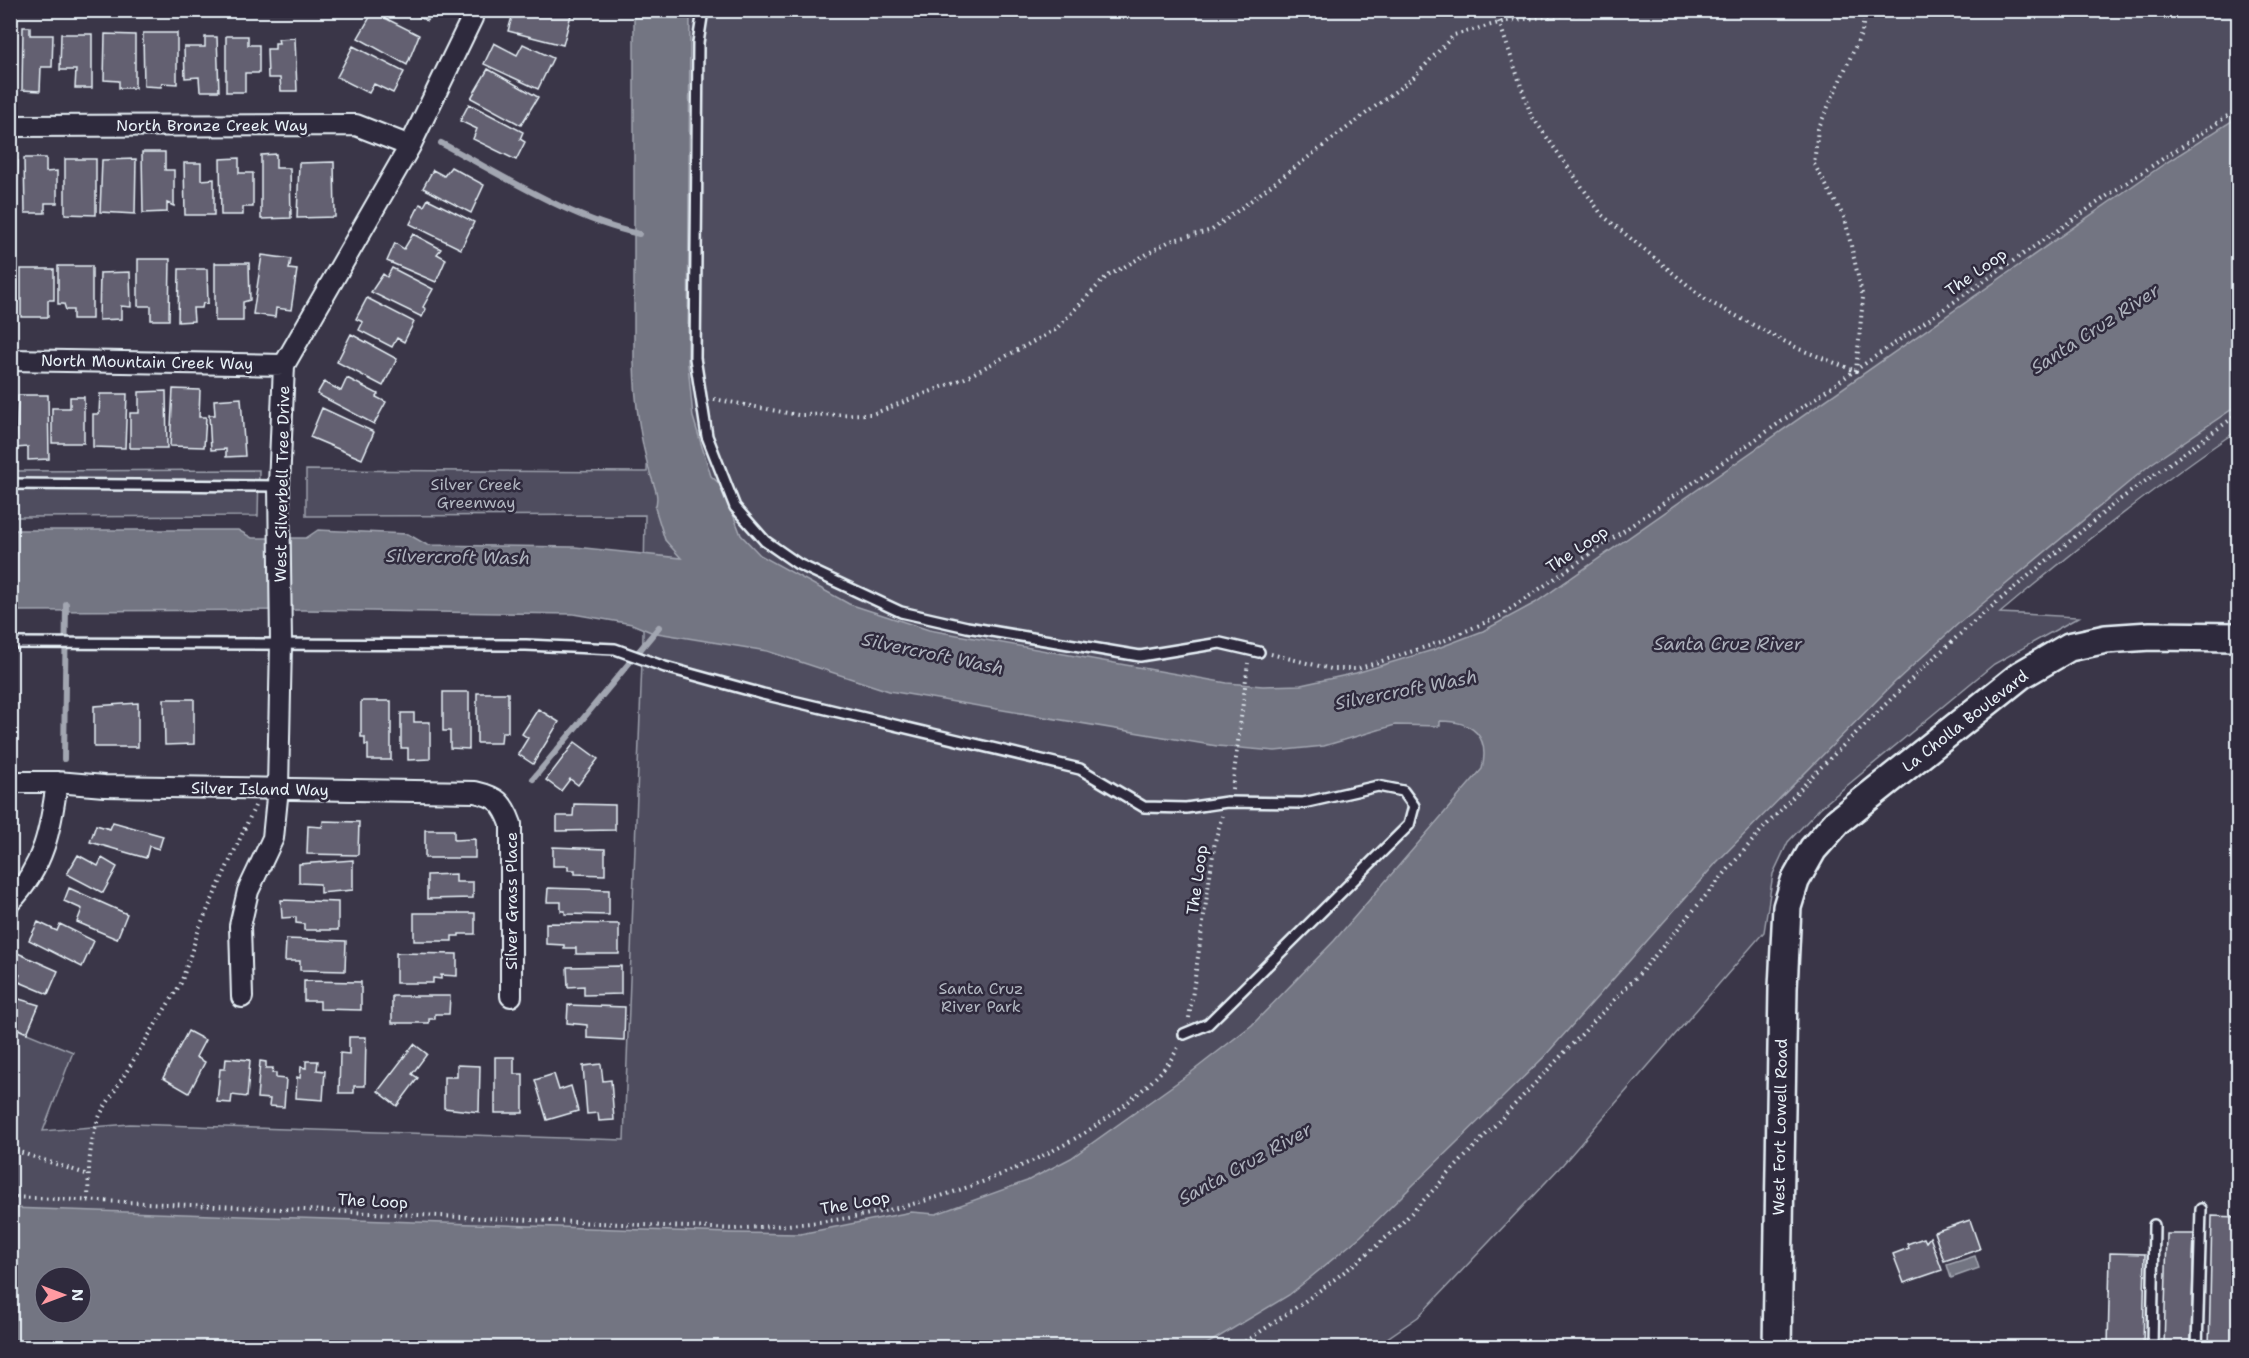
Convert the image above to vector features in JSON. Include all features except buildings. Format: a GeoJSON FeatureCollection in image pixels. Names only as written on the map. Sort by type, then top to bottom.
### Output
{"type":"FeatureCollection","features":[{"type":"Feature","properties":{"kind":"street","name":"West Silverbell Tree Drive"},"geometry":{"type":"LineString","coordinates":[[242,997],[240,926],[249,891],[273,838],[271,789],[281,644],[279,486],[284,365],[410,146],[472,18],[473,10]]}},
{"type":"Feature","properties":{"kind":"street","name":"North Bronze Creek Way"},"geometry":{"type":"LineString","coordinates":[[10,126],[356,125],[410,146]]}},
{"type":"Feature","properties":{"kind":"street","name":"North Mountain Creek Way"},"geometry":{"type":"LineString","coordinates":[[10,360],[284,365]]}},
{"type":"Feature","properties":{"kind":"street","name":"La Cholla Boulevard"},"geometry":{"type":"LineString","coordinates":[[1787,907],[1795,881],[1813,849],[1838,821],[2021,675],[2069,647],[2106,639],[2150,636],[2238,637]]}},
{"type":"Feature","properties":{"kind":"street","name":"Silver Island Way"},"geometry":{"type":"LineString","coordinates":[[10,782],[57,782],[104,786],[475,792],[505,802]]}},
{"type":"Feature","properties":{"kind":"street"},"geometry":{"type":"LineString","coordinates":[[10,902],[23,888],[38,864],[51,827],[57,782]]}},
{"type":"Feature","properties":{"kind":"street","name":"Silver Grass Place"},"geometry":{"type":"LineString","coordinates":[[505,802],[511,824],[512,844],[512,996]]}},
{"type":"Feature","properties":{"kind":"street","name":"West Fort Lowell Road"},"geometry":{"type":"LineString","coordinates":[[1777,1347],[1782,1035],[1787,907]]}},
{"type":"Feature","properties":{"kind":"lane"},"geometry":{"type":"LineString","coordinates":[[703,10],[698,43],[695,346],[707,436],[735,507],[765,541],[798,564],[901,612],[967,627],[1140,656],[1220,643],[1259,652]]}},
{"type":"Feature","properties":{"kind":"lane"},"geometry":{"type":"LineString","coordinates":[[10,483],[279,486]]}},
{"type":"Feature","properties":{"kind":"lane"},"geometry":{"type":"LineString","coordinates":[[10,643],[526,645],[615,649],[665,667],[763,694],[1080,769],[1144,807],[1186,808],[1227,802],[1303,803],[1378,786],[1403,790],[1414,806],[1409,825],[1208,1024],[1184,1034]]}},
{"type":"Feature","properties":{"kind":"lane"},"geometry":{"type":"LineString","coordinates":[[2197,1347],[2201,1209]]}},
{"type":"Feature","properties":{"kind":"lane"},"geometry":{"type":"LineString","coordinates":[[2152,1347],[2154,1225]]}},
{"type":"Feature","properties":{"kind":"path"},"geometry":{"type":"LineString","coordinates":[[1495,10],[1531,115],[1602,215],[1706,300],[1799,349],[1856,371],[1863,298],[1845,219],[1814,164],[1818,129],[1862,33],[1865,10]]}},
{"type":"Feature","properties":{"kind":"path"},"geometry":{"type":"LineString","coordinates":[[701,396],[798,415],[873,414],[965,378],[1054,330],[1106,277],[1170,241],[1212,230],[1413,78],[1454,35],[1500,23],[1611,10]]}},
{"type":"Feature","properties":{"kind":"path"},"geometry":{"type":"LineString","coordinates":[[1762,10],[1791,14],[1799,10]]}},
{"type":"Feature","properties":{"kind":"path","name":"The Loop"},"geometry":{"type":"LineString","coordinates":[[10,1197],[734,1229],[835,1220],[931,1198],[991,1178],[1064,1146],[1113,1114],[1141,1091],[1164,1069],[1176,1052],[1184,1034],[1193,999],[1215,841],[1233,784],[1250,657],[1259,652],[1331,669],[1357,669],[1431,646],[1502,615],[2120,187],[2238,109]]}},
{"type":"Feature","properties":{"kind":"path"},"geometry":{"type":"LineString","coordinates":[[1235,1347],[1291,1312],[1368,1254],[1400,1226],[1641,972],[1759,833],[1812,776],[1924,667],[1970,625],[2115,503],[2238,414]]}},
{"type":"Feature","properties":{"kind":"path"},"geometry":{"type":"LineString","coordinates":[[88,1200],[91,1141],[101,1113],[182,984],[204,916],[271,789]]}},
{"type":"Feature","properties":{"kind":"path"},"geometry":{"type":"LineString","coordinates":[[10,1149],[89,1174]]}},
{"type":"Feature","properties":{"kind":"green space"},"geometry":{"type":"Polygon","coordinates":[[[656,11],[2238,11],[2238,430],[2116,518],[2000,613],[2079,617],[1994,664],[1820,808],[1788,842],[1773,874],[1764,932],[1563,1164],[1418,1317],[1374,1347],[11,1347],[10,1026],[73,1052],[43,1131],[130,1124],[624,1140],[643,635],[645,515],[306,516],[306,470],[647,472],[656,11]]]}},
{"type":"Feature","properties":{"kind":"green space"},"geometry":{"type":"Polygon","coordinates":[[[259,470],[258,516],[11,517],[10,471],[259,470]]]}},
{"type":"Feature","properties":{"kind":"water","name":"Santa Cruz River"},"geometry":{"type":"Polygon","coordinates":[[[634,11],[690,11],[688,364],[693,417],[711,476],[722,486],[741,535],[760,555],[849,604],[929,630],[1227,683],[1263,686],[1301,685],[1356,673],[1433,650],[1483,631],[1535,603],[2164,164],[2238,117],[2238,405],[2151,464],[1958,624],[1895,682],[1717,862],[1544,1057],[1361,1236],[1289,1295],[1202,1347],[11,1347],[11,1208],[800,1234],[911,1212],[936,1214],[1027,1181],[1071,1158],[1189,1074],[1252,1025],[1334,941],[1482,769],[1484,757],[1481,739],[1470,727],[1452,722],[1440,721],[1440,726],[1395,725],[1324,746],[1275,751],[1217,746],[889,691],[767,651],[651,632],[632,624],[573,614],[304,610],[11,611],[10,530],[238,530],[252,538],[306,538],[318,530],[408,534],[427,545],[575,547],[681,558],[665,540],[655,508],[657,495],[643,446],[635,391],[634,11]]]}},
{"type":"Feature","properties":{"kind":"water"},"geometry":{"type":"Polygon","coordinates":[[[1975,1256],[1979,1268],[1951,1278],[1947,1265],[1975,1256]]]}},
{"type":"Feature","properties":{"kind":"waterway"},"geometry":{"type":"LineString","coordinates":[[441,143],[563,207],[613,227],[639,234]]}},
{"type":"Feature","properties":{"kind":"waterway"},"geometry":{"type":"LineString","coordinates":[[64,759],[66,604]]}},
{"type":"Feature","properties":{"kind":"waterway"},"geometry":{"type":"LineString","coordinates":[[533,779],[659,627]]}},
{"type":"Feature","properties":{"kind":"park label","name":"Silver Creek Greenway"},"geometry":{"type":"Point","coordinates":[476,493]}},
{"type":"Feature","properties":{"kind":"park label","name":"Santa Cruz River Park"},"geometry":{"type":"Point","coordinates":[981,997]}},
{"type":"Feature","properties":{"kind":"water label","name":"Silvercroft Wash"},"geometry":{"type":"Point","coordinates":[458,557]}},
{"type":"Feature","properties":{"kind":"water label","name":"Silvercroft Wash"},"geometry":{"type":"Point","coordinates":[933,654]}},
{"type":"Feature","properties":{"kind":"water label","name":"Silvercroft Wash"},"geometry":{"type":"Point","coordinates":[1406,690]}}]}
